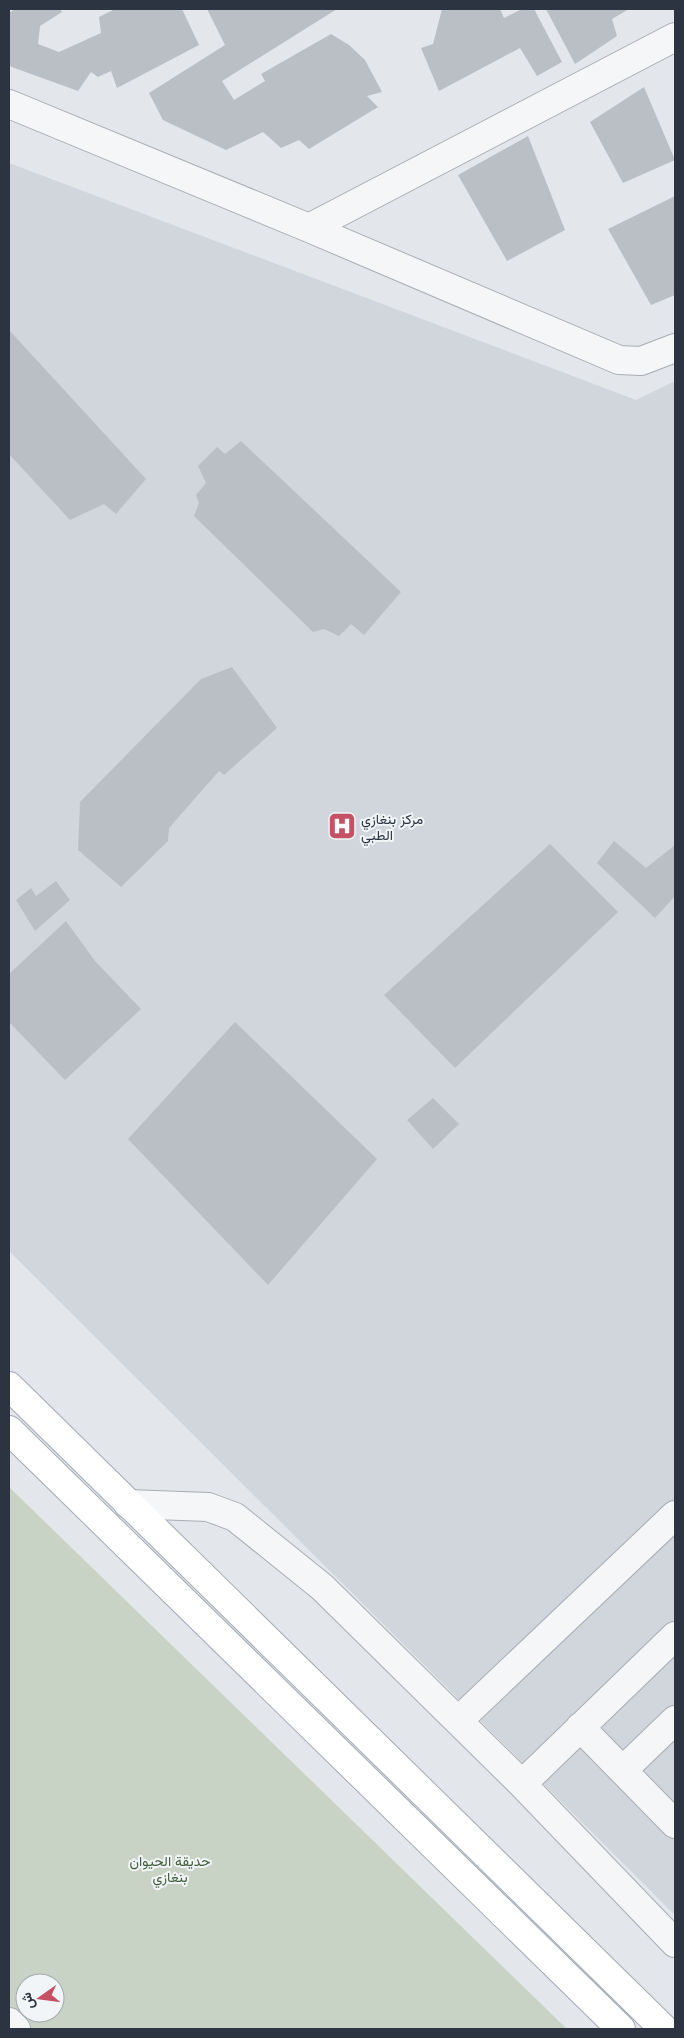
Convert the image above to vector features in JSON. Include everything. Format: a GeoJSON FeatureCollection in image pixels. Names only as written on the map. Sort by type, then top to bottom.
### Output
{"type":"FeatureCollection","features":[{"type":"Feature","properties":{"kind":"main road"},"geometry":{"type":"LineString","coordinates":[[9,1386],[664,2029]]}},
{"type":"Feature","properties":{"kind":"main road"},"geometry":{"type":"LineString","coordinates":[[9,1430],[621,2029]]}},
{"type":"Feature","properties":{"kind":"street"},"geometry":{"type":"LineString","coordinates":[[309,228],[675,37]]}},
{"type":"Feature","properties":{"kind":"street"},"geometry":{"type":"LineString","coordinates":[[9,104],[309,228],[619,360],[641,361],[675,348]]}},
{"type":"Feature","properties":{"kind":"street"},"geometry":{"type":"LineString","coordinates":[[128,1504],[208,1506],[235,1517],[322,1587],[522,1784],[675,1943]]}},
{"type":"Feature","properties":{"kind":"street"},"geometry":{"type":"LineString","coordinates":[[458,1721],[675,1514]]}},
{"type":"Feature","properties":{"kind":"street"},"geometry":{"type":"LineString","coordinates":[[522,1784],[675,1636]]}},
{"type":"Feature","properties":{"kind":"street"},"geometry":{"type":"LineString","coordinates":[[623,1770],[675,1720]]}},
{"type":"Feature","properties":{"kind":"street"},"geometry":{"type":"LineString","coordinates":[[580,1727],[675,1824]]}},
{"type":"Feature","properties":{"kind":"street"},"geometry":{"type":"LineString","coordinates":[[9,2022],[16,2029]]}},
{"type":"Feature","properties":{"kind":"shaded area","name":"مركز بنغازي الطبي"},"geometry":{"type":"Polygon","coordinates":[[[9,163],[636,400],[675,381],[675,1915],[9,1251],[9,163]]]}},
{"type":"Feature","properties":{"kind":"green space","name":"حديقة الحيوان بنغازي"},"geometry":{"type":"Polygon","coordinates":[[[9,1487],[567,2029],[9,2029],[9,1487]]]}},
{"type":"Feature","properties":{"kind":"building"},"geometry":{"type":"Polygon","coordinates":[[[15,9],[60,9],[62,12],[40,26],[38,44],[59,52],[101,33],[99,17],[115,9],[182,9],[199,45],[117,88],[111,71],[98,77],[91,72],[78,91],[9,66],[9,13],[15,9]]]}},
{"type":"Feature","properties":{"kind":"building"},"geometry":{"type":"Polygon","coordinates":[[[207,9],[337,9],[222,81],[234,100],[265,81],[261,74],[331,34],[349,45],[365,60],[382,92],[367,96],[378,107],[309,149],[299,140],[281,148],[263,132],[226,150],[163,120],[149,93],[225,45],[207,9]]]}},
{"type":"Feature","properties":{"kind":"building"},"geometry":{"type":"Polygon","coordinates":[[[442,9],[500,9],[504,18],[522,9],[534,9],[562,62],[537,76],[520,48],[439,91],[421,48],[433,44],[442,9]]]}},
{"type":"Feature","properties":{"kind":"building"},"geometry":{"type":"Polygon","coordinates":[[[546,9],[629,9],[612,19],[617,36],[575,64],[546,9]]]}},
{"type":"Feature","properties":{"kind":"building"},"geometry":{"type":"Polygon","coordinates":[[[644,87],[675,160],[623,183],[590,122],[644,87]]]}},
{"type":"Feature","properties":{"kind":"building"},"geometry":{"type":"Polygon","coordinates":[[[528,136],[565,230],[507,261],[458,175],[528,136]]]}},
{"type":"Feature","properties":{"kind":"building"},"geometry":{"type":"Polygon","coordinates":[[[675,196],[675,295],[651,305],[608,229],[675,196]]]}},
{"type":"Feature","properties":{"kind":"building"},"geometry":{"type":"Polygon","coordinates":[[[9,330],[146,479],[116,514],[104,504],[70,520],[9,454],[9,330]]]}},
{"type":"Feature","properties":{"kind":"building"},"geometry":{"type":"Polygon","coordinates":[[[241,441],[401,592],[364,635],[351,624],[339,636],[324,629],[313,632],[194,516],[199,503],[196,495],[206,483],[198,466],[217,447],[225,454],[241,441]]]}},
{"type":"Feature","properties":{"kind":"building"},"geometry":{"type":"Polygon","coordinates":[[[232,667],[277,728],[224,775],[219,771],[169,828],[168,841],[121,887],[78,850],[80,802],[201,679],[232,667]]]}},
{"type":"Feature","properties":{"kind":"building"},"geometry":{"type":"Polygon","coordinates":[[[614,841],[646,868],[675,845],[675,896],[655,918],[597,863],[614,841]]]}},
{"type":"Feature","properties":{"kind":"building"},"geometry":{"type":"Polygon","coordinates":[[[550,844],[618,912],[455,1068],[384,995],[550,844]]]}},
{"type":"Feature","properties":{"kind":"building"},"geometry":{"type":"Polygon","coordinates":[[[56,881],[70,900],[35,931],[16,900],[31,888],[36,896],[56,881]]]}},
{"type":"Feature","properties":{"kind":"building"},"geometry":{"type":"Polygon","coordinates":[[[66,921],[95,961],[141,1009],[65,1080],[9,1022],[9,974],[66,921]]]}},
{"type":"Feature","properties":{"kind":"building"},"geometry":{"type":"Polygon","coordinates":[[[235,1022],[377,1159],[268,1285],[128,1139],[235,1022]]]}},
{"type":"Feature","properties":{"kind":"building"},"geometry":{"type":"Polygon","coordinates":[[[433,1098],[459,1124],[433,1149],[407,1120],[433,1098]]]}},
{"type":"Feature","properties":{"kind":"place","name":"مركز بنغازي الطبي"},"geometry":{"type":"Point","coordinates":[342,826]}}]}
